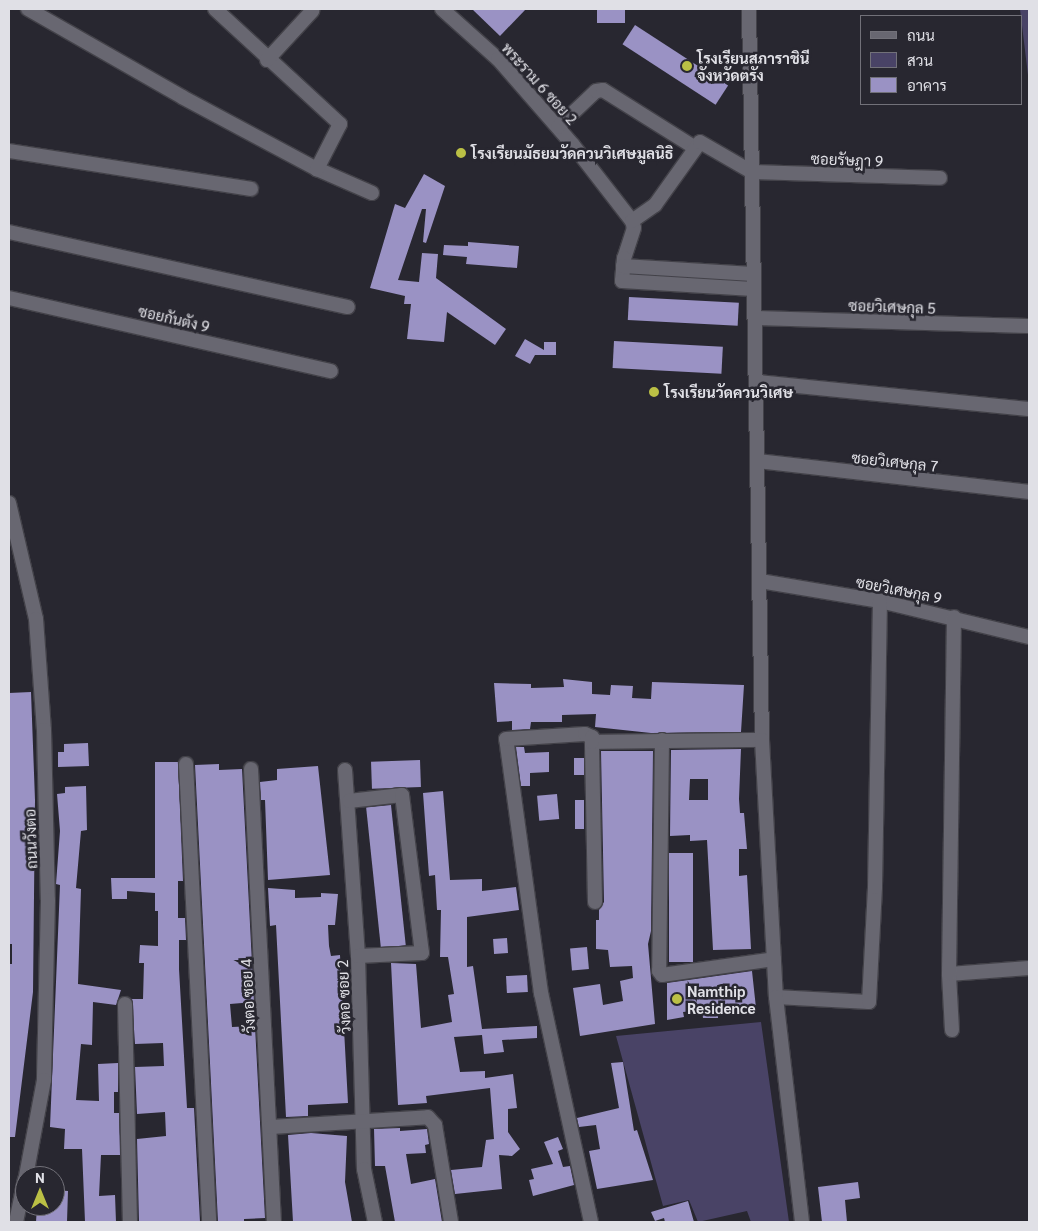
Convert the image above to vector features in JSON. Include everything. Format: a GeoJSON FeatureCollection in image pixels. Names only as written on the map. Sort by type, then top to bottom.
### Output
{"type":"FeatureCollection","features":[{"type":"Feature","properties":{"kind":"street"},"geometry":{"type":"LineString","coordinates":[[28,9],[182,97],[317,169],[372,193]]}},
{"type":"Feature","properties":{"kind":"street"},"geometry":{"type":"LineString","coordinates":[[215,9],[267,60],[340,124],[317,169]]}},
{"type":"Feature","properties":{"kind":"street","name":"พระราม 6 ซอย 2"},"geometry":{"type":"LineString","coordinates":[[442,9],[498,59],[558,127],[632,221]]}},
{"type":"Feature","properties":{"kind":"street"},"geometry":{"type":"LineString","coordinates":[[749,9],[762,740],[776,997],[802,1222]]}},
{"type":"Feature","properties":{"kind":"street"},"geometry":{"type":"LineString","coordinates":[[267,60],[312,11]]}},
{"type":"Feature","properties":{"kind":"street"},"geometry":{"type":"LineString","coordinates":[[558,127],[596,91],[603,90],[694,147]]}},
{"type":"Feature","properties":{"kind":"street"},"geometry":{"type":"LineString","coordinates":[[752,172],[705,143],[700,142],[694,147],[655,205],[632,221],[634,228],[623,266],[622,281],[753,289]]}},
{"type":"Feature","properties":{"kind":"street"},"geometry":{"type":"LineString","coordinates":[[9,151],[251,189]]}},
{"type":"Feature","properties":{"kind":"street","name":"ซอยรัษฎา 9"},"geometry":{"type":"LineString","coordinates":[[752,172],[940,178]]}},
{"type":"Feature","properties":{"kind":"street"},"geometry":{"type":"LineString","coordinates":[[9,232],[348,307]]}},
{"type":"Feature","properties":{"kind":"street"},"geometry":{"type":"LineString","coordinates":[[623,266],[753,274]]}},
{"type":"Feature","properties":{"kind":"street","name":"ซอยกันตัง 9"},"geometry":{"type":"LineString","coordinates":[[9,298],[332,371]]}},
{"type":"Feature","properties":{"kind":"street","name":"ซอยวิเศษกุล 5"},"geometry":{"type":"LineString","coordinates":[[755,318],[1029,326]]}},
{"type":"Feature","properties":{"kind":"street"},"geometry":{"type":"LineString","coordinates":[[757,382],[1029,409]]}},
{"type":"Feature","properties":{"kind":"street","name":"ซอยวิเศษกุล 7"},"geometry":{"type":"LineString","coordinates":[[758,462],[1029,492]]}},
{"type":"Feature","properties":{"kind":"street","name":"ถนนวังตอ"},"geometry":{"type":"LineString","coordinates":[[9,503],[36,619],[44,730],[48,909],[44,1080],[27,1166]]}},
{"type":"Feature","properties":{"kind":"street","name":"ซอยวิเศษกุล 9"},"geometry":{"type":"LineString","coordinates":[[760,580],[880,601],[1029,636]]}},
{"type":"Feature","properties":{"kind":"street"},"geometry":{"type":"LineString","coordinates":[[776,997],[869,1002],[875,887],[880,601]]}},
{"type":"Feature","properties":{"kind":"street"},"geometry":{"type":"LineString","coordinates":[[952,1030],[949,974],[954,617]]}},
{"type":"Feature","properties":{"kind":"street"},"geometry":{"type":"LineString","coordinates":[[591,1222],[541,993],[506,739],[585,734],[592,737],[594,902]]}},
{"type":"Feature","properties":{"kind":"street"},"geometry":{"type":"LineString","coordinates":[[662,740],[658,971],[662,975],[774,959]]}},
{"type":"Feature","properties":{"kind":"street"},"geometry":{"type":"LineString","coordinates":[[592,742],[762,740]]}},
{"type":"Feature","properties":{"kind":"street"},"geometry":{"type":"LineString","coordinates":[[186,764],[209,1222]]}},
{"type":"Feature","properties":{"kind":"street","name":"วังตอ ซอย 4"},"geometry":{"type":"LineString","coordinates":[[251,769],[271,1127],[274,1222]]}},
{"type":"Feature","properties":{"kind":"street","name":"วังตอ ซอย 2"},"geometry":{"type":"LineString","coordinates":[[346,770],[358,956],[364,1169],[375,1222]]}},
{"type":"Feature","properties":{"kind":"street"},"geometry":{"type":"LineString","coordinates":[[348,801],[402,795],[422,953],[358,956]]}},
{"type":"Feature","properties":{"kind":"street"},"geometry":{"type":"LineString","coordinates":[[949,974],[1029,968]]}},
{"type":"Feature","properties":{"kind":"street"},"geometry":{"type":"LineString","coordinates":[[125,1004],[130,1222]]}},
{"type":"Feature","properties":{"kind":"street"},"geometry":{"type":"LineString","coordinates":[[271,1127],[428,1117],[435,1125],[451,1222]]}},
{"type":"Feature","properties":{"kind":"green space"},"geometry":{"type":"Polygon","coordinates":[[[1020,9],[1029,9],[1029,75],[1023,34],[1023,15],[1021,15],[1020,9]]]}},
{"type":"Feature","properties":{"kind":"green space"},"geometry":{"type":"Polygon","coordinates":[[[761,1022],[789,1222],[751,1222],[747,1211],[698,1222],[689,1200],[663,1206],[616,1036],[761,1022]]]}},
{"type":"Feature","properties":{"kind":"building"},"geometry":{"type":"Polygon","coordinates":[[[472,9],[526,9],[500,36],[472,9]]]}},
{"type":"Feature","properties":{"kind":"building"},"geometry":{"type":"Polygon","coordinates":[[[597,9],[625,9],[625,23],[597,23],[597,9]]]}},
{"type":"Feature","properties":{"kind":"building"},"geometry":{"type":"Polygon","coordinates":[[[635,25],[728,85],[716,105],[622,44],[635,25]]]}},
{"type":"Feature","properties":{"kind":"building"},"geometry":{"type":"Polygon","coordinates":[[[424,174],[445,186],[426,243],[423,242],[426,209],[422,209],[398,280],[419,282],[422,253],[438,254],[436,278],[506,329],[495,345],[447,312],[444,342],[407,339],[411,304],[404,304],[405,296],[370,288],[395,204],[405,208],[424,174]]]}},
{"type":"Feature","properties":{"kind":"building"},"geometry":{"type":"Polygon","coordinates":[[[468,242],[519,246],[517,268],[466,264],[467,257],[443,255],[444,245],[468,246],[468,242]]]}},
{"type":"Feature","properties":{"kind":"building"},"geometry":{"type":"Polygon","coordinates":[[[629,297],[739,303],[738,326],[628,320],[629,297]]]}},
{"type":"Feature","properties":{"kind":"building"},"geometry":{"type":"Polygon","coordinates":[[[525,339],[544,350],[544,342],[556,342],[556,355],[535,355],[530,364],[515,356],[525,339]]]}},
{"type":"Feature","properties":{"kind":"building"},"geometry":{"type":"Polygon","coordinates":[[[614,341],[723,347],[721,374],[613,368],[614,341]]]}},
{"type":"Feature","properties":{"kind":"building"},"geometry":{"type":"Polygon","coordinates":[[[563,679],[592,682],[592,694],[610,695],[611,685],[633,686],[632,698],[651,699],[652,682],[744,685],[741,732],[651,733],[595,727],[596,714],[562,715],[562,722],[531,722],[530,729],[512,730],[512,721],[497,722],[494,683],[531,684],[531,688],[564,687],[563,679]]]}},
{"type":"Feature","properties":{"kind":"building"},"geometry":{"type":"Polygon","coordinates":[[[31,692],[35,800],[33,992],[15,1137],[9,1137],[9,964],[12,964],[12,944],[9,944],[9,693],[31,692]]]}},
{"type":"Feature","properties":{"kind":"building"},"geometry":{"type":"Polygon","coordinates":[[[88,743],[89,766],[58,767],[58,752],[64,752],[64,744],[88,743]]]}},
{"type":"Feature","properties":{"kind":"building"},"geometry":{"type":"Polygon","coordinates":[[[516,747],[524,747],[525,753],[549,752],[549,772],[530,773],[530,786],[521,786],[516,747]]]}},
{"type":"Feature","properties":{"kind":"building"},"geometry":{"type":"Polygon","coordinates":[[[741,749],[739,799],[740,813],[744,813],[747,849],[739,849],[739,876],[747,875],[751,949],[713,950],[707,840],[690,841],[690,835],[670,836],[671,750],[741,749]],[[690,779],[689,800],[708,800],[708,779],[690,779]]]}},
{"type":"Feature","properties":{"kind":"building"},"geometry":{"type":"Polygon","coordinates":[[[601,751],[653,751],[651,931],[648,944],[655,1024],[580,1036],[573,988],[600,984],[603,1005],[623,1001],[620,981],[633,978],[632,966],[610,967],[608,950],[596,949],[596,920],[599,920],[599,910],[604,902],[601,751]]]}},
{"type":"Feature","properties":{"kind":"building"},"geometry":{"type":"Polygon","coordinates":[[[574,758],[584,758],[584,775],[574,775],[574,758]]]}},
{"type":"Feature","properties":{"kind":"building"},"geometry":{"type":"Polygon","coordinates":[[[420,760],[421,787],[372,789],[371,762],[420,760]]]}},
{"type":"Feature","properties":{"kind":"building"},"geometry":{"type":"Polygon","coordinates":[[[155,762],[178,762],[183,881],[178,881],[178,918],[185,918],[186,940],[179,940],[179,969],[187,1108],[194,1108],[200,1222],[139,1222],[137,1139],[166,1136],[165,1112],[137,1114],[135,1067],[164,1066],[163,1043],[135,1044],[132,999],[143,999],[144,963],[139,963],[140,945],[158,946],[158,911],[155,911],[155,893],[127,891],[127,899],[112,899],[111,878],[155,878],[155,762]]]}},
{"type":"Feature","properties":{"kind":"building"},"geometry":{"type":"Polygon","coordinates":[[[219,764],[219,770],[242,769],[254,1002],[230,1004],[232,1027],[255,1026],[265,1218],[244,1219],[244,1222],[218,1222],[195,765],[219,764]]]}},
{"type":"Feature","properties":{"kind":"building"},"geometry":{"type":"Polygon","coordinates":[[[318,766],[330,875],[268,880],[265,800],[261,800],[260,782],[277,780],[277,769],[318,766]]]}},
{"type":"Feature","properties":{"kind":"building"},"geometry":{"type":"Polygon","coordinates":[[[86,786],[87,830],[81,831],[76,888],[81,889],[78,984],[121,990],[116,1005],[93,1002],[92,1045],[81,1044],[76,1100],[99,1101],[98,1064],[118,1063],[118,1092],[114,1092],[114,1113],[119,1113],[120,1155],[101,1155],[99,1196],[115,1195],[116,1222],[85,1222],[82,1149],[64,1149],[65,1129],[50,1127],[60,885],[56,884],[60,831],[57,794],[65,793],[65,787],[86,786]]]}},
{"type":"Feature","properties":{"kind":"building"},"geometry":{"type":"Polygon","coordinates":[[[443,791],[450,880],[482,879],[482,891],[516,887],[519,910],[467,917],[467,967],[473,966],[482,1029],[537,1026],[537,1038],[502,1040],[504,1052],[484,1054],[482,1035],[454,1037],[460,1072],[485,1071],[485,1078],[513,1074],[517,1108],[508,1109],[508,1132],[520,1149],[512,1156],[499,1155],[502,1189],[455,1194],[451,1170],[482,1167],[486,1140],[494,1139],[490,1088],[426,1096],[427,1103],[398,1105],[391,963],[416,964],[421,1028],[452,1022],[448,995],[454,994],[448,957],[440,957],[441,910],[437,910],[435,875],[429,876],[423,793],[443,791]]]}},
{"type":"Feature","properties":{"kind":"building"},"geometry":{"type":"Polygon","coordinates":[[[557,794],[559,819],[539,821],[537,796],[557,794]]]}},
{"type":"Feature","properties":{"kind":"building"},"geometry":{"type":"Polygon","coordinates":[[[575,800],[584,800],[584,829],[575,829],[575,800]]]}},
{"type":"Feature","properties":{"kind":"building"},"geometry":{"type":"Polygon","coordinates":[[[391,805],[406,945],[381,948],[366,808],[391,805]]]}},
{"type":"Feature","properties":{"kind":"building"},"geometry":{"type":"Polygon","coordinates":[[[669,853],[693,853],[693,962],[669,962],[669,853]]]}},
{"type":"Feature","properties":{"kind":"building"},"geometry":{"type":"Polygon","coordinates":[[[268,888],[295,890],[295,898],[321,897],[321,893],[338,894],[335,925],[328,925],[329,946],[331,956],[340,955],[348,1103],[308,1105],[308,1116],[286,1117],[276,925],[270,926],[268,888]]]}},
{"type":"Feature","properties":{"kind":"building"},"geometry":{"type":"Polygon","coordinates":[[[507,938],[508,953],[494,954],[493,939],[507,938]]]}},
{"type":"Feature","properties":{"kind":"building"},"geometry":{"type":"Polygon","coordinates":[[[587,947],[589,969],[572,970],[570,948],[587,947]]]}},
{"type":"Feature","properties":{"kind":"building"},"geometry":{"type":"Polygon","coordinates":[[[752,971],[756,1008],[718,1012],[718,1018],[703,1018],[702,1010],[683,1012],[684,1017],[667,1020],[667,983],[752,971]]]}},
{"type":"Feature","properties":{"kind":"building"},"geometry":{"type":"Polygon","coordinates":[[[527,975],[528,992],[507,993],[506,976],[527,975]]]}},
{"type":"Feature","properties":{"kind":"building"},"geometry":{"type":"Polygon","coordinates":[[[623,1062],[634,1131],[637,1130],[653,1180],[597,1189],[589,1151],[600,1149],[596,1125],[579,1127],[577,1118],[619,1108],[611,1063],[623,1062]]]}},
{"type":"Feature","properties":{"kind":"building"},"geometry":{"type":"Polygon","coordinates":[[[400,1128],[400,1131],[427,1129],[429,1144],[425,1145],[426,1153],[406,1154],[411,1184],[435,1179],[442,1222],[395,1222],[385,1166],[375,1166],[374,1129],[400,1128]]]}},
{"type":"Feature","properties":{"kind":"building"},"geometry":{"type":"Polygon","coordinates":[[[311,1133],[347,1136],[345,1182],[352,1222],[293,1222],[288,1135],[311,1133]]]}},
{"type":"Feature","properties":{"kind":"building"},"geometry":{"type":"Polygon","coordinates":[[[558,1137],[563,1149],[558,1151],[563,1167],[570,1166],[574,1185],[533,1196],[529,1180],[534,1179],[531,1169],[553,1164],[544,1142],[558,1137]]]}},
{"type":"Feature","properties":{"kind":"building"},"geometry":{"type":"Polygon","coordinates":[[[858,1182],[860,1198],[845,1200],[847,1222],[822,1222],[818,1187],[858,1182]]]}},
{"type":"Feature","properties":{"kind":"building"},"geometry":{"type":"Polygon","coordinates":[[[65,1191],[68,1191],[67,1222],[36,1222],[36,1216],[65,1216],[65,1191]]]}},
{"type":"Feature","properties":{"kind":"building"},"geometry":{"type":"Polygon","coordinates":[[[688,1201],[694,1222],[665,1222],[664,1218],[655,1221],[651,1212],[688,1201]]]}},
{"type":"Feature","properties":{"kind":"place","name":"โรงเรียนสภาราชินี จังหวัดตรัง"},"geometry":{"type":"Point","coordinates":[687,66]}},
{"type":"Feature","properties":{"kind":"place","name":"โรงเรียนมัธยมวัดควนวิเศษมูลนิธิ"},"geometry":{"type":"Point","coordinates":[461,153]}},
{"type":"Feature","properties":{"kind":"place","name":"โรงเรียนวัดควนวิเศษ"},"geometry":{"type":"Point","coordinates":[654,392]}},
{"type":"Feature","properties":{"kind":"place","name":"Namthip Residence"},"geometry":{"type":"Point","coordinates":[677,999]}}]}
